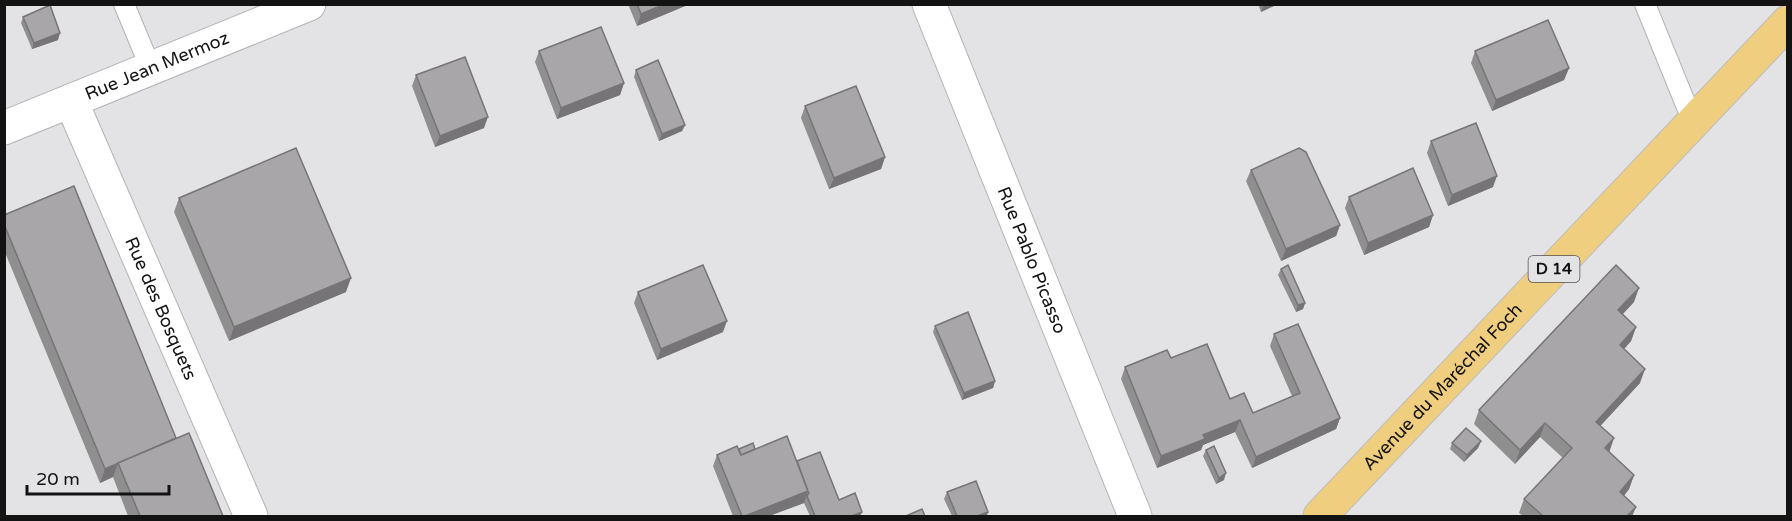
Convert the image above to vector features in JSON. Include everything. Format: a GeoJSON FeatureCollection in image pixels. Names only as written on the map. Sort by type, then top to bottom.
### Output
{"type":"FeatureCollection","features":[{"type":"Feature","properties":{"kind":"main road","name":"Avenue du Maréchal Foch"},"geometry":{"type":"LineString","coordinates":[[1320,516],[1788,22]]}},
{"type":"Feature","properties":{"kind":"street","name":"Rue Jean Mermoz"},"geometry":{"type":"LineString","coordinates":[[4,129],[309,4]]}},
{"type":"Feature","properties":{"kind":"street","name":"Rue Pablo Picasso"},"geometry":{"type":"LineString","coordinates":[[929,4],[1135,516]]}},
{"type":"Feature","properties":{"kind":"street","name":"Rue des Bosquets"},"geometry":{"type":"LineString","coordinates":[[71,101],[251,516]]}},
{"type":"Feature","properties":{"kind":"lane"},"geometry":{"type":"LineString","coordinates":[[124,4],[151,69]]}},
{"type":"Feature","properties":{"kind":"lane"},"geometry":{"type":"LineString","coordinates":[[1645,4],[1693,122]]}},
{"type":"Feature","properties":{"kind":"building"},"geometry":{"type":"Polygon","coordinates":[[[637,4],[665,4],[641,14],[637,4]]]}},
{"type":"Feature","properties":{"kind":"building"},"geometry":{"type":"Polygon","coordinates":[[[50,5],[60,33],[34,43],[23,17],[50,5]]]}},
{"type":"Feature","properties":{"kind":"building"},"geometry":{"type":"Polygon","coordinates":[[[1548,20],[1569,68],[1496,100],[1475,51],[1548,20]]]}},
{"type":"Feature","properties":{"kind":"building"},"geometry":{"type":"Polygon","coordinates":[[[601,27],[624,83],[561,108],[539,51],[601,27]]]}},
{"type":"Feature","properties":{"kind":"building"},"geometry":{"type":"Polygon","coordinates":[[[465,57],[488,117],[440,136],[416,75],[465,57]]]}},
{"type":"Feature","properties":{"kind":"building"},"geometry":{"type":"Polygon","coordinates":[[[658,60],[685,125],[662,134],[636,70],[658,60]]]}},
{"type":"Feature","properties":{"kind":"building"},"geometry":{"type":"Polygon","coordinates":[[[856,86],[885,157],[834,178],[805,106],[856,86]]]}},
{"type":"Feature","properties":{"kind":"building"},"geometry":{"type":"Polygon","coordinates":[[[1476,123],[1497,176],[1452,195],[1431,141],[1476,123]]]}},
{"type":"Feature","properties":{"kind":"building"},"geometry":{"type":"Polygon","coordinates":[[[296,148],[351,278],[234,327],[179,198],[296,148]]]}},
{"type":"Feature","properties":{"kind":"building"},"geometry":{"type":"Polygon","coordinates":[[[1299,148],[1306,152],[1340,225],[1286,249],[1251,170],[1299,148]]]}},
{"type":"Feature","properties":{"kind":"building"},"geometry":{"type":"Polygon","coordinates":[[[1413,168],[1433,215],[1368,243],[1349,197],[1413,168]]]}},
{"type":"Feature","properties":{"kind":"building"},"geometry":{"type":"Polygon","coordinates":[[[74,186],[176,438],[105,469],[4,224],[4,215],[74,186]]]}},
{"type":"Feature","properties":{"kind":"building"},"geometry":{"type":"Polygon","coordinates":[[[703,265],[727,321],[661,349],[638,292],[703,265]]]}},
{"type":"Feature","properties":{"kind":"building"},"geometry":{"type":"Polygon","coordinates":[[[1288,265],[1305,303],[1298,305],[1281,269],[1288,265]]]}},
{"type":"Feature","properties":{"kind":"building"},"geometry":{"type":"Polygon","coordinates":[[[1616,265],[1639,288],[1618,310],[1636,327],[1620,345],[1645,369],[1596,422],[1614,438],[1605,448],[1634,475],[1620,492],[1636,507],[1627,516],[1543,516],[1524,499],[1572,448],[1545,423],[1520,450],[1479,410],[1616,265]]]}},
{"type":"Feature","properties":{"kind":"building"},"geometry":{"type":"Polygon","coordinates":[[[968,312],[995,381],[964,393],[935,326],[968,312]]]}},
{"type":"Feature","properties":{"kind":"building"},"geometry":{"type":"Polygon","coordinates":[[[1298,324],[1340,418],[1256,457],[1240,420],[1203,435],[1205,439],[1161,456],[1125,367],[1167,350],[1171,358],[1207,344],[1230,399],[1244,393],[1253,413],[1300,393],[1274,334],[1298,324]]]}},
{"type":"Feature","properties":{"kind":"building"},"geometry":{"type":"Polygon","coordinates":[[[1466,428],[1481,441],[1467,455],[1452,443],[1466,428]]]}},
{"type":"Feature","properties":{"kind":"building"},"geometry":{"type":"Polygon","coordinates":[[[189,433],[223,516],[140,516],[118,463],[189,433]]]}},
{"type":"Feature","properties":{"kind":"building"},"geometry":{"type":"Polygon","coordinates":[[[787,436],[808,491],[742,516],[717,455],[737,446],[741,455],[787,436]]]}},
{"type":"Feature","properties":{"kind":"building"},"geometry":{"type":"Polygon","coordinates":[[[753,443],[755,449],[741,455],[739,449],[753,443]]]}},
{"type":"Feature","properties":{"kind":"building"},"geometry":{"type":"Polygon","coordinates":[[[1214,446],[1226,473],[1219,478],[1206,450],[1214,446]]]}},
{"type":"Feature","properties":{"kind":"building"},"geometry":{"type":"Polygon","coordinates":[[[820,452],[839,500],[855,493],[862,512],[852,516],[815,516],[797,461],[820,452]]]}},
{"type":"Feature","properties":{"kind":"building"},"geometry":{"type":"Polygon","coordinates":[[[976,481],[988,512],[977,516],[957,516],[947,492],[976,481]]]}},
{"type":"Feature","properties":{"kind":"building"},"geometry":{"type":"Polygon","coordinates":[[[922,509],[925,516],[906,516],[922,509]]]}}]}
